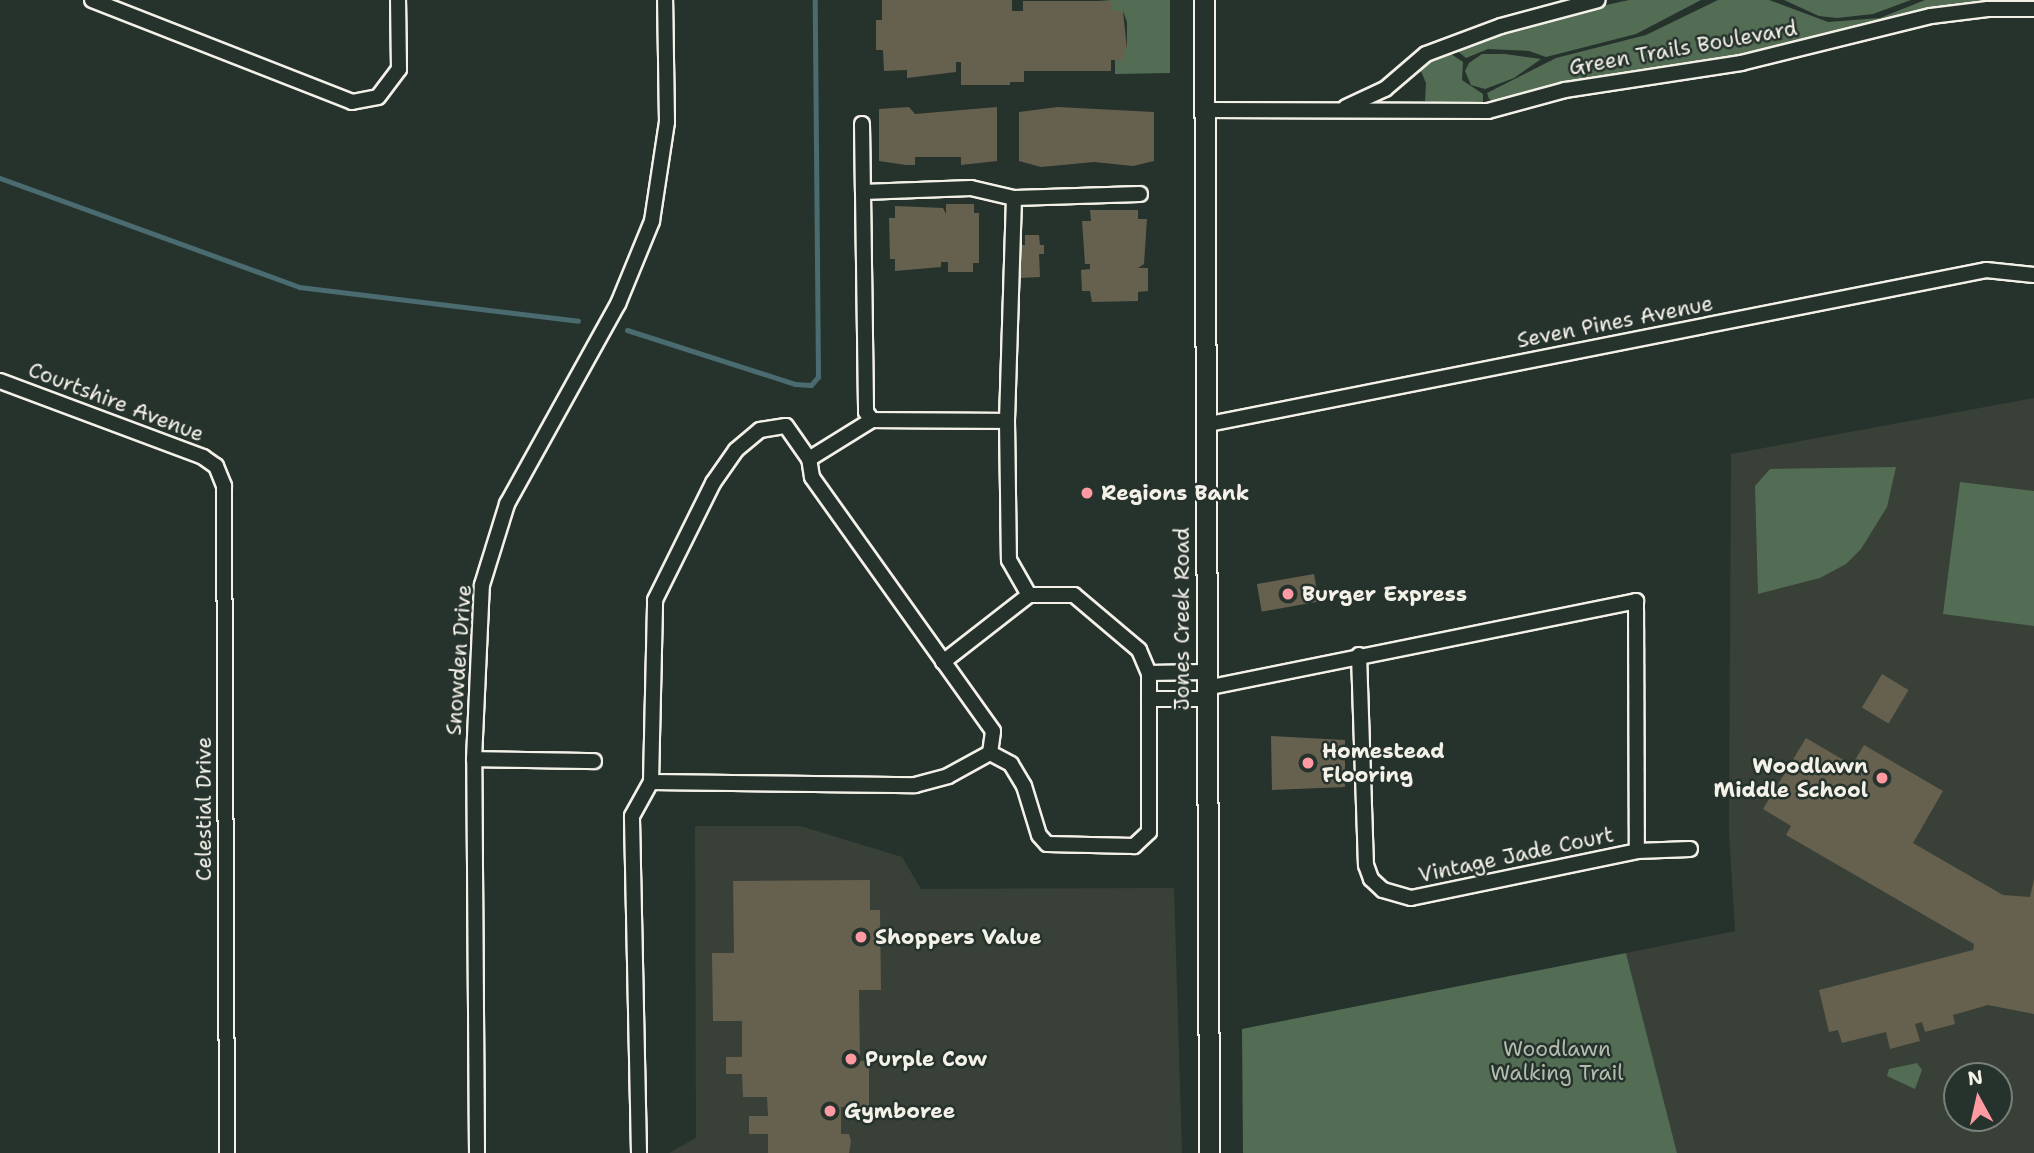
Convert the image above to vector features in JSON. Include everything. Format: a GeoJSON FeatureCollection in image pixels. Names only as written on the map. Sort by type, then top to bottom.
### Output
{"type":"FeatureCollection","features":[{"type":"Feature","properties":{"kind":"main road","name":"Jones Creek Road"},"geometry":{"type":"LineString","coordinates":[[1205,0],[1204,425],[1209,1153]]}},
{"type":"Feature","properties":{"kind":"street"},"geometry":{"type":"LineString","coordinates":[[92,0],[352,102],[378,97],[399,69],[398,0]]}},
{"type":"Feature","properties":{"kind":"street","name":"Snowden Drive"},"geometry":{"type":"LineString","coordinates":[[477,1153],[474,759],[482,584],[507,504],[618,304],[652,221],[667,122],[665,0]]}},
{"type":"Feature","properties":{"kind":"street","name":"Green Trails Boulevard"},"geometry":{"type":"LineString","coordinates":[[1338,110],[1385,89],[1426,54],[1501,26],[1598,0]]}},
{"type":"Feature","properties":{"kind":"street","name":"Green Trails Boulevard"},"geometry":{"type":"LineString","coordinates":[[1205,110],[1488,111],[1565,90],[1777,55],[1931,16],[1988,9],[2034,9]]}},
{"type":"Feature","properties":{"kind":"street"},"geometry":{"type":"LineString","coordinates":[[862,124],[866,412],[872,420]]}},
{"type":"Feature","properties":{"kind":"street"},"geometry":{"type":"LineString","coordinates":[[863,192],[971,188],[1014,198],[1140,194]]}},
{"type":"Feature","properties":{"kind":"street"},"geometry":{"type":"LineString","coordinates":[[1014,198],[1007,421],[1009,560],[1029,596]]}},
{"type":"Feature","properties":{"kind":"street","name":"Seven Pines Avenue"},"geometry":{"type":"LineString","coordinates":[[1204,425],[1986,270],[2034,275]]}},
{"type":"Feature","properties":{"kind":"street","name":"Courtshire Avenue"},"geometry":{"type":"LineString","coordinates":[[0,381],[203,457],[216,466]]}},
{"type":"Feature","properties":{"kind":"street"},"geometry":{"type":"LineString","coordinates":[[809,459],[872,420],[1007,421]]}},
{"type":"Feature","properties":{"kind":"street"},"geometry":{"type":"LineString","coordinates":[[639,1153],[632,816],[651,782],[655,600],[713,483],[736,450],[760,430],[786,426],[809,459],[812,477],[993,731],[990,753]]}},
{"type":"Feature","properties":{"kind":"street","name":"Celestial Drive"},"geometry":{"type":"LineString","coordinates":[[216,466],[224,486],[227,1153]]}},
{"type":"Feature","properties":{"kind":"street"},"geometry":{"type":"LineString","coordinates":[[943,662],[1029,596],[1074,595],[1139,650],[1149,673],[1149,832],[1134,846],[1047,844],[1039,835],[1024,786],[1011,764],[990,753]]}},
{"type":"Feature","properties":{"kind":"street"},"geometry":{"type":"LineString","coordinates":[[1149,699],[1636,601],[1637,851]]}},
{"type":"Feature","properties":{"kind":"street","name":"Vintage Jade Court"},"geometry":{"type":"LineString","coordinates":[[1359,655],[1366,865],[1371,879],[1383,890],[1411,898],[1637,851],[1690,849]]}},
{"type":"Feature","properties":{"kind":"street"},"geometry":{"type":"LineString","coordinates":[[1149,673],[1206,686]]}},
{"type":"Feature","properties":{"kind":"street"},"geometry":{"type":"LineString","coordinates":[[651,782],[915,785],[948,776],[990,753]]}},
{"type":"Feature","properties":{"kind":"street"},"geometry":{"type":"LineString","coordinates":[[474,759],[594,761]]}},
{"type":"Feature","properties":{"kind":"shaded area","name":"Woodlawn Middle School"},"geometry":{"type":"Polygon","coordinates":[[[2034,398],[2034,1153],[1677,1153],[1626,953],[1735,931],[1729,833],[1731,454],[2034,398]]]}},
{"type":"Feature","properties":{"kind":"shaded area"},"geometry":{"type":"Polygon","coordinates":[[[695,826],[800,826],[902,857],[921,889],[1174,888],[1182,1153],[669,1153],[696,1138],[695,826]]]}},
{"type":"Feature","properties":{"kind":"green space"},"geometry":{"type":"Polygon","coordinates":[[[1099,0],[1170,0],[1170,73],[1115,74],[1115,60],[1123,60],[1123,49],[1127,49],[1127,22],[1123,11],[1111,11],[1111,1],[1099,0]]]}},
{"type":"Feature","properties":{"kind":"green space"},"geometry":{"type":"Polygon","coordinates":[[[1629,0],[1701,0],[1636,34],[1546,57],[1529,51],[1488,49],[1466,58],[1455,49],[1570,13],[1629,0]]]}},
{"type":"Feature","properties":{"kind":"green space"},"geometry":{"type":"Polygon","coordinates":[[[1718,0],[1769,0],[1828,22],[1880,18],[1925,0],[2034,0],[2034,3],[1934,8],[1746,55],[1576,81],[1497,102],[1489,99],[1487,93],[1556,58],[1646,35],[1718,0]]]}},
{"type":"Feature","properties":{"kind":"green space"},"geometry":{"type":"Polygon","coordinates":[[[1784,0],[1911,0],[1873,14],[1837,18],[1819,16],[1784,0]]]}},
{"type":"Feature","properties":{"kind":"green space"},"geometry":{"type":"Polygon","coordinates":[[[1448,52],[1463,62],[1462,80],[1483,94],[1483,104],[1463,106],[1425,101],[1426,83],[1420,69],[1427,61],[1448,52]]]}},
{"type":"Feature","properties":{"kind":"green space"},"geometry":{"type":"Polygon","coordinates":[[[1482,54],[1541,59],[1514,78],[1485,89],[1471,85],[1465,71],[1469,63],[1482,54]]]}},
{"type":"Feature","properties":{"kind":"green space"},"geometry":{"type":"Polygon","coordinates":[[[1896,467],[1887,507],[1861,549],[1846,564],[1820,578],[1758,594],[1755,486],[1770,469],[1896,467]]]}},
{"type":"Feature","properties":{"kind":"green space"},"geometry":{"type":"Polygon","coordinates":[[[1960,482],[2034,491],[2034,626],[1943,614],[1960,482]]]}},
{"type":"Feature","properties":{"kind":"green space","name":"Woodlawn Walking Trail"},"geometry":{"type":"Polygon","coordinates":[[[1626,953],[1677,1153],[1243,1153],[1242,1029],[1626,953]]]}},
{"type":"Feature","properties":{"kind":"green space"},"geometry":{"type":"Polygon","coordinates":[[[1917,1063],[1922,1070],[1915,1089],[1887,1076],[1889,1069],[1917,1063]]]}},
{"type":"Feature","properties":{"kind":"building"},"geometry":{"type":"Polygon","coordinates":[[[882,0],[1012,0],[1012,11],[1023,11],[1023,1],[1111,1],[1111,11],[1123,11],[1127,49],[1123,49],[1123,60],[1111,60],[1111,71],[1024,71],[1024,82],[1010,82],[1010,85],[961,85],[961,62],[956,62],[956,72],[907,78],[907,70],[884,71],[883,50],[876,50],[876,20],[882,20],[882,0]]]}},
{"type":"Feature","properties":{"kind":"building"},"geometry":{"type":"Polygon","coordinates":[[[909,107],[915,114],[997,107],[997,161],[961,165],[961,157],[915,157],[915,165],[906,165],[879,161],[879,109],[909,107]]]}},
{"type":"Feature","properties":{"kind":"building"},"geometry":{"type":"Polygon","coordinates":[[[1058,107],[1154,112],[1154,161],[1133,166],[1094,162],[1041,167],[1019,161],[1019,112],[1058,107]]]}},
{"type":"Feature","properties":{"kind":"building"},"geometry":{"type":"Polygon","coordinates":[[[946,204],[974,204],[974,213],[979,213],[979,263],[973,263],[973,272],[948,272],[948,262],[941,262],[941,267],[895,271],[895,259],[890,259],[889,218],[895,218],[895,206],[943,208],[946,214],[946,204]]]}},
{"type":"Feature","properties":{"kind":"building"},"geometry":{"type":"Polygon","coordinates":[[[1090,210],[1138,210],[1138,219],[1147,219],[1144,264],[1138,268],[1148,268],[1148,291],[1138,292],[1138,301],[1092,302],[1090,291],[1082,291],[1081,270],[1090,269],[1090,264],[1085,264],[1082,221],[1091,221],[1090,210]]]}},
{"type":"Feature","properties":{"kind":"building"},"geometry":{"type":"Polygon","coordinates":[[[1025,235],[1039,235],[1040,245],[1044,245],[1044,254],[1039,254],[1040,277],[1020,278],[1020,245],[1025,245],[1025,235]]]}},
{"type":"Feature","properties":{"kind":"building","name":"Burger Express"},"geometry":{"type":"Polygon","coordinates":[[[1314,574],[1319,602],[1262,612],[1257,584],[1314,574]]]}},
{"type":"Feature","properties":{"kind":"building"},"geometry":{"type":"Polygon","coordinates":[[[1882,674],[1909,690],[1888,723],[1862,707],[1882,674]]]}},
{"type":"Feature","properties":{"kind":"building","name":"Homestead Flooring"},"geometry":{"type":"Polygon","coordinates":[[[1271,736],[1345,740],[1345,787],[1272,790],[1271,736]]]}},
{"type":"Feature","properties":{"kind":"building"},"geometry":{"type":"Polygon","coordinates":[[[1806,738],[1852,765],[1864,745],[1943,791],[1913,843],[2003,895],[2030,897],[2034,879],[2034,1014],[1988,1005],[1953,1015],[1955,1024],[1925,1032],[1922,1022],[1915,1024],[1920,1041],[1890,1049],[1886,1032],[1842,1043],[1838,1030],[1829,1032],[1819,990],[1973,950],[1974,944],[1786,835],[1791,826],[1763,809],[1806,738]]]}},
{"type":"Feature","properties":{"kind":"building"},"geometry":{"type":"Polygon","coordinates":[[[870,880],[870,910],[880,910],[881,990],[859,990],[860,1061],[869,1061],[869,1107],[841,1107],[841,1134],[849,1134],[849,1153],[768,1153],[768,1134],[749,1134],[749,1116],[768,1116],[767,1097],[743,1097],[742,1074],[726,1074],[726,1057],[742,1057],[742,1021],[713,1021],[712,953],[734,953],[733,881],[870,880]]]}},
{"type":"Feature","properties":{"kind":"waterway"},"geometry":{"type":"LineString","coordinates":[[627,330],[795,384],[811,385],[818,377],[815,0]]}},
{"type":"Feature","properties":{"kind":"waterway"},"geometry":{"type":"LineString","coordinates":[[0,178],[299,287],[578,321]]}},
{"type":"Feature","properties":{"kind":"place","name":"Regions Bank"},"geometry":{"type":"Point","coordinates":[1087,493]}},
{"type":"Feature","properties":{"kind":"place","name":"Burger Express"},"geometry":{"type":"Point","coordinates":[1288,594]}},
{"type":"Feature","properties":{"kind":"place","name":"Homestead Flooring"},"geometry":{"type":"Point","coordinates":[1308,763]}},
{"type":"Feature","properties":{"kind":"place","name":"Woodlawn Middle School"},"geometry":{"type":"Point","coordinates":[1882,778]}},
{"type":"Feature","properties":{"kind":"place","name":"Shoppers Value"},"geometry":{"type":"Point","coordinates":[861,937]}},
{"type":"Feature","properties":{"kind":"place","name":"Purple Cow"},"geometry":{"type":"Point","coordinates":[851,1059]}},
{"type":"Feature","properties":{"kind":"place","name":"Gymboree"},"geometry":{"type":"Point","coordinates":[830,1111]}}]}
